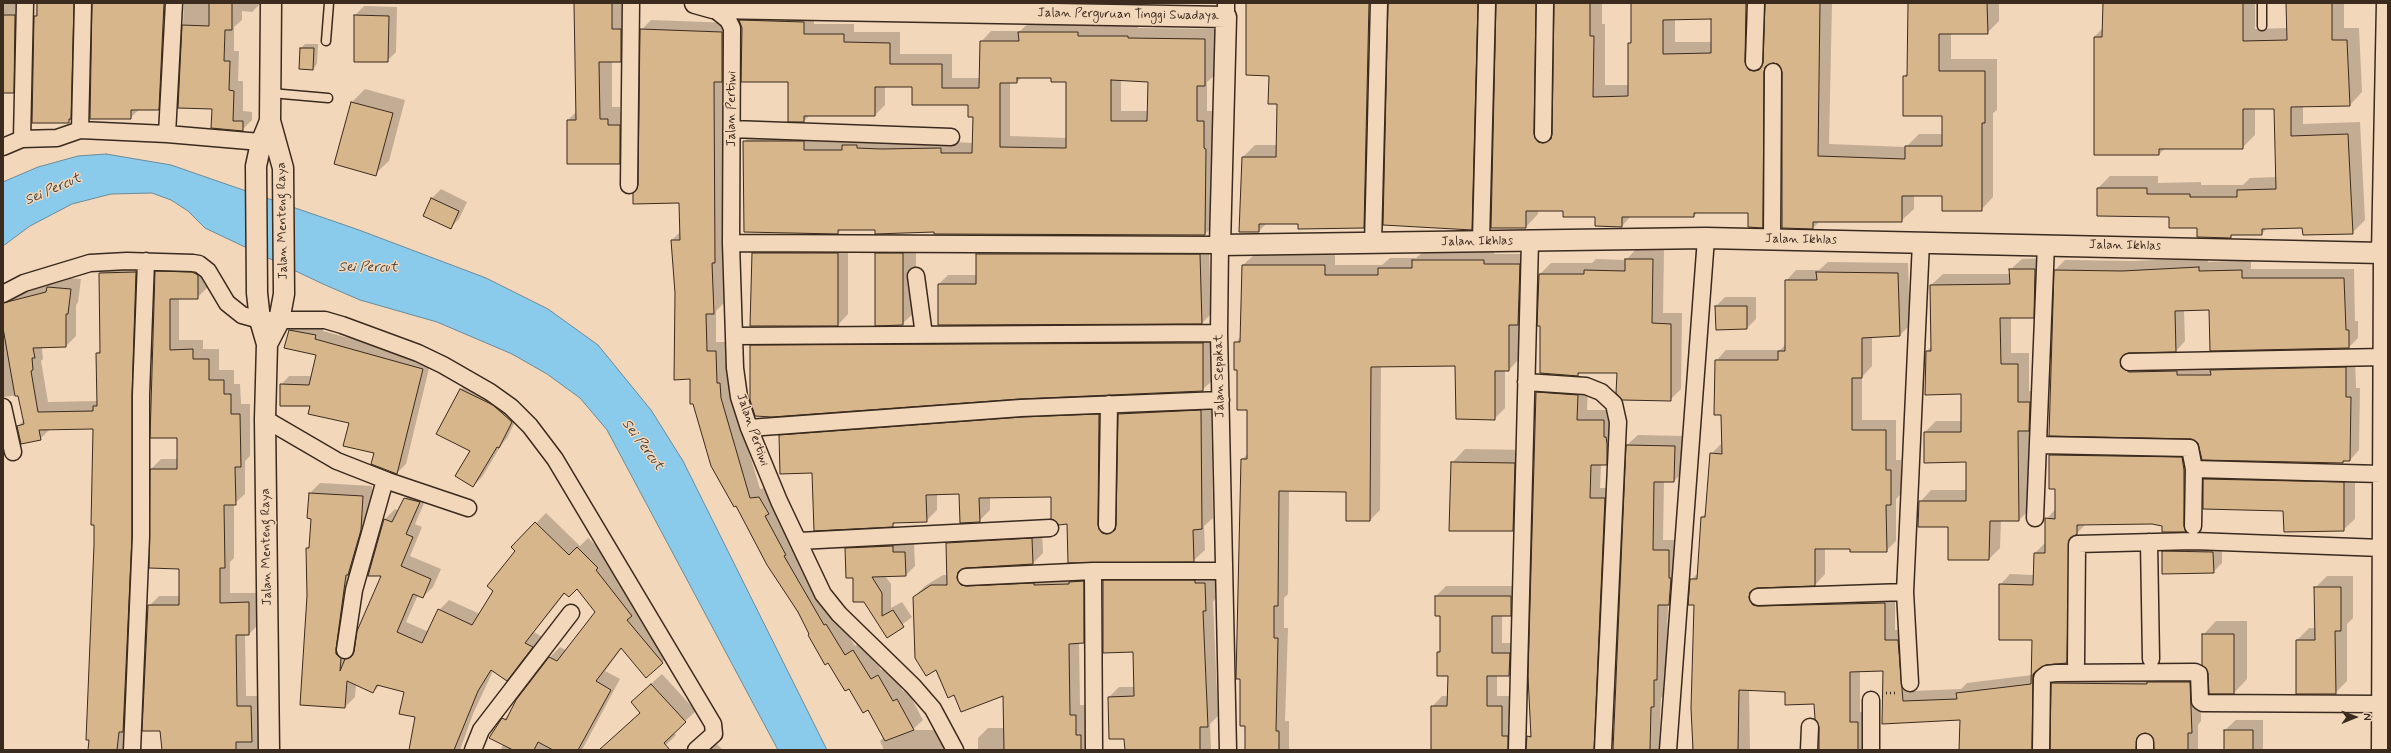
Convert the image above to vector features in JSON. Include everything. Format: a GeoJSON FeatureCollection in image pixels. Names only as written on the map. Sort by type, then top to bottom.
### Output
{"type":"FeatureCollection","features":[{"type":"Feature","properties":{"kind":"street"},"geometry":{"type":"LineString","coordinates":[[22,139],[25,3]]}},
{"type":"Feature","properties":{"kind":"street"},"geometry":{"type":"LineString","coordinates":[[80,130],[83,3]]}},
{"type":"Feature","properties":{"kind":"street"},"geometry":{"type":"LineString","coordinates":[[167,134],[174,3]]}},
{"type":"Feature","properties":{"kind":"street","name":"Jalan Menteng Raya"},"geometry":{"type":"LineString","coordinates":[[269,320],[257,293],[256,166],[269,143],[271,93],[271,3]]}},
{"type":"Feature","properties":{"kind":"street"},"geometry":{"type":"LineString","coordinates":[[629,185],[631,3]]}},
{"type":"Feature","properties":{"kind":"street"},"geometry":{"type":"LineString","coordinates":[[1373,244],[1379,3]]}},
{"type":"Feature","properties":{"kind":"street"},"geometry":{"type":"LineString","coordinates":[[1481,241],[1487,3]]}},
{"type":"Feature","properties":{"kind":"street"},"geometry":{"type":"LineString","coordinates":[[1543,134],[1545,3]]}},
{"type":"Feature","properties":{"kind":"street"},"geometry":{"type":"LineString","coordinates":[[1754,62],[1756,3]]}},
{"type":"Feature","properties":{"kind":"street"},"geometry":{"type":"LineString","coordinates":[[2380,750],[2382,548],[2384,510],[2381,474],[2387,3]]}},
{"type":"Feature","properties":{"kind":"street","name":"Jalan Perguruan Tinggi Swadaya"},"geometry":{"type":"LineString","coordinates":[[704,6],[1226,10]]}},
{"type":"Feature","properties":{"kind":"street","name":"Jalan Pertiwi"},"geometry":{"type":"LineString","coordinates":[[704,6],[728,20],[732,28],[731,243],[734,336],[736,382],[749,428],[779,500],[823,594],[839,614],[913,686],[933,709],[955,750]]}},
{"type":"Feature","properties":{"kind":"street","name":"Jalan Sepakat"},"geometry":{"type":"LineString","coordinates":[[1226,10],[1220,245],[1220,333],[1228,750]]}},
{"type":"Feature","properties":{"kind":"street"},"geometry":{"type":"LineString","coordinates":[[1772,239],[1773,72]]}},
{"type":"Feature","properties":{"kind":"street"},"geometry":{"type":"LineString","coordinates":[[732,129],[952,137]]}},
{"type":"Feature","properties":{"kind":"street"},"geometry":{"type":"LineString","coordinates":[[3,147],[22,139],[57,138],[80,130],[167,134],[269,143]]}},
{"type":"Feature","properties":{"kind":"street","name":"Jalan Menteng Raya"},"geometry":{"type":"LineString","coordinates":[[269,143],[284,168],[284,294],[269,320],[265,419],[269,750]]}},
{"type":"Feature","properties":{"kind":"street"},"geometry":{"type":"LineString","coordinates":[[1668,750],[1706,238]]}},
{"type":"Feature","properties":{"kind":"street","name":"Jalan Ikhlas"},"geometry":{"type":"LineString","coordinates":[[1220,245],[1373,244],[1706,238],[2046,244],[2384,241]]}},
{"type":"Feature","properties":{"kind":"street"},"geometry":{"type":"LineString","coordinates":[[1517,750],[1530,241]]}},
{"type":"Feature","properties":{"kind":"street"},"geometry":{"type":"LineString","coordinates":[[1910,683],[1905,592],[1921,242]]}},
{"type":"Feature","properties":{"kind":"street"},"geometry":{"type":"LineString","coordinates":[[731,243],[1220,245]]}},
{"type":"Feature","properties":{"kind":"street"},"geometry":{"type":"LineString","coordinates":[[2035,518],[2046,244]]}},
{"type":"Feature","properties":{"kind":"street"},"geometry":{"type":"LineString","coordinates":[[132,750],[141,536],[141,395],[146,261]]}},
{"type":"Feature","properties":{"kind":"street"},"geometry":{"type":"LineString","coordinates":[[3,294],[24,282],[90,263],[146,261],[199,264],[208,271],[232,308],[242,315],[269,320],[332,322],[418,353],[443,365],[490,392],[521,416],[555,459],[714,724],[714,734],[696,750]]}},
{"type":"Feature","properties":{"kind":"street"},"geometry":{"type":"LineString","coordinates":[[916,276],[924,335]]}},
{"type":"Feature","properties":{"kind":"street"},"geometry":{"type":"LineString","coordinates":[[734,336],[1220,333]]}},
{"type":"Feature","properties":{"kind":"street"},"geometry":{"type":"LineString","coordinates":[[2129,362],[2383,357]]}},
{"type":"Feature","properties":{"kind":"street"},"geometry":{"type":"LineString","coordinates":[[1526,382],[1586,386],[1601,392],[1614,404],[1618,422],[1603,750]]}},
{"type":"Feature","properties":{"kind":"street"},"geometry":{"type":"LineString","coordinates":[[749,428],[1021,408],[1221,400]]}},
{"type":"Feature","properties":{"kind":"street"},"geometry":{"type":"LineString","coordinates":[[1107,525],[1109,404]]}},
{"type":"Feature","properties":{"kind":"street"},"geometry":{"type":"LineString","coordinates":[[3,407],[13,452]]}},
{"type":"Feature","properties":{"kind":"street"},"geometry":{"type":"LineString","coordinates":[[265,419],[336,461],[385,480],[468,508]]}},
{"type":"Feature","properties":{"kind":"street"},"geometry":{"type":"LineString","coordinates":[[2038,444],[2188,447],[2193,452],[2193,526]]}},
{"type":"Feature","properties":{"kind":"street"},"geometry":{"type":"LineString","coordinates":[[2194,469],[2381,474]]}},
{"type":"Feature","properties":{"kind":"street"},"geometry":{"type":"LineString","coordinates":[[345,650],[354,590],[385,480]]}},
{"type":"Feature","properties":{"kind":"street"},"geometry":{"type":"LineString","coordinates":[[799,541],[1050,528]]}},
{"type":"Feature","properties":{"kind":"street"},"geometry":{"type":"LineString","coordinates":[[2076,663],[2076,545],[2194,541],[2382,548]]}},
{"type":"Feature","properties":{"kind":"street"},"geometry":{"type":"LineString","coordinates":[[2149,542],[2151,659]]}},
{"type":"Feature","properties":{"kind":"street"},"geometry":{"type":"LineString","coordinates":[[966,577],[1093,571],[1224,572]]}},
{"type":"Feature","properties":{"kind":"street"},"geometry":{"type":"LineString","coordinates":[[1093,571],[1094,750]]}},
{"type":"Feature","properties":{"kind":"street"},"geometry":{"type":"LineString","coordinates":[[1758,597],[1905,592]]}},
{"type":"Feature","properties":{"kind":"street"},"geometry":{"type":"LineString","coordinates":[[473,750],[481,730],[571,613]]}},
{"type":"Feature","properties":{"kind":"street"},"geometry":{"type":"LineString","coordinates":[[2041,750],[2042,678],[2056,673],[2196,672],[2199,674],[2200,701],[2203,703],[2380,704]]}},
{"type":"Feature","properties":{"kind":"street"},"geometry":{"type":"LineString","coordinates":[[1871,700],[1871,750]]}},
{"type":"Feature","properties":{"kind":"street"},"geometry":{"type":"LineString","coordinates":[[1810,727],[1810,750]]}},
{"type":"Feature","properties":{"kind":"lane"},"geometry":{"type":"LineString","coordinates":[[326,41],[328,3]]}},
{"type":"Feature","properties":{"kind":"lane"},"geometry":{"type":"LineString","coordinates":[[2262,3],[2262,26]]}},
{"type":"Feature","properties":{"kind":"lane"},"geometry":{"type":"LineString","coordinates":[[271,93],[328,98]]}},
{"type":"Feature","properties":{"kind":"path"},"geometry":{"type":"LineString","coordinates":[[1871,700],[1876,693],[1903,693],[1908,690],[1910,683]]}},
{"type":"Feature","properties":{"kind":"water","name":"Sei Percut"},"geometry":{"type":"Polygon","coordinates":[[[106,154],[171,165],[359,230],[486,278],[548,309],[598,345],[651,410],[683,461],[827,750],[778,750],[607,430],[580,398],[547,374],[512,354],[437,322],[360,300],[323,284],[205,228],[188,211],[171,200],[152,193],[111,194],[72,204],[30,226],[3,246],[3,182],[38,167],[78,156],[106,154]]]}},
{"type":"Feature","properties":{"kind":"building"},"geometry":{"type":"Polygon","coordinates":[[[37,3],[74,3],[71,119],[69,119],[69,123],[32,123],[34,16],[37,16],[37,3]]]}},
{"type":"Feature","properties":{"kind":"building"},"geometry":{"type":"Polygon","coordinates":[[[92,3],[164,3],[159,110],[131,110],[131,119],[90,119],[92,3]]]}},
{"type":"Feature","properties":{"kind":"building"},"geometry":{"type":"Polygon","coordinates":[[[209,3],[232,3],[232,30],[225,30],[224,61],[230,61],[229,90],[234,91],[233,121],[243,121],[243,131],[211,128],[212,109],[178,108],[182,25],[209,26],[209,3]]]}},
{"type":"Feature","properties":{"kind":"building"},"geometry":{"type":"Polygon","coordinates":[[[574,3],[612,3],[612,29],[621,29],[621,62],[599,62],[600,119],[608,119],[608,125],[620,125],[620,164],[567,164],[567,120],[576,120],[574,3]]]}},
{"type":"Feature","properties":{"kind":"building"},"geometry":{"type":"Polygon","coordinates":[[[1246,3],[1369,3],[1364,228],[1298,229],[1298,224],[1259,224],[1259,232],[1239,232],[1242,157],[1276,157],[1277,104],[1268,104],[1269,76],[1246,75],[1246,3]]]}},
{"type":"Feature","properties":{"kind":"building"},"geometry":{"type":"Polygon","coordinates":[[[1388,3],[1478,3],[1472,230],[1383,225],[1388,3]]]}},
{"type":"Feature","properties":{"kind":"building"},"geometry":{"type":"Polygon","coordinates":[[[1496,3],[1536,3],[1534,134],[1538,142],[1543,143],[1551,139],[1552,134],[1554,3],[1590,3],[1590,36],[1594,36],[1593,97],[1628,96],[1628,43],[1631,43],[1631,3],[1746,3],[1745,62],[1749,70],[1754,71],[1759,70],[1763,63],[1765,3],[1820,3],[1818,156],[1905,159],[1905,146],[1942,146],[1942,116],[1903,116],[1903,76],[1907,76],[1908,3],[1987,3],[1988,34],[1939,34],[1939,71],[1985,71],[1985,123],[1982,123],[1982,211],[1942,211],[1942,196],[1902,196],[1902,222],[1813,222],[1813,229],[1782,228],[1782,72],[1778,64],[1773,63],[1765,67],[1764,72],[1763,228],[1748,227],[1748,213],[1694,213],[1694,217],[1622,217],[1622,227],[1595,226],[1595,217],[1563,217],[1563,211],[1526,211],[1526,228],[1491,228],[1496,3]],[[1711,19],[1663,20],[1663,54],[1711,53],[1711,19]]]}},
{"type":"Feature","properties":{"kind":"building"},"geometry":{"type":"Polygon","coordinates":[[[2103,3],[2243,3],[2243,41],[2287,40],[2286,3],[2332,3],[2332,40],[2347,40],[2350,106],[2291,107],[2291,136],[2348,134],[2353,234],[2303,235],[2302,228],[2262,229],[2262,235],[2231,235],[2231,238],[2197,237],[2197,228],[2169,228],[2169,217],[2097,216],[2097,188],[2147,188],[2147,194],[2190,194],[2190,197],[2237,197],[2237,190],[2276,189],[2274,109],[2243,109],[2243,149],[2159,149],[2159,155],[2094,155],[2094,37],[2102,37],[2103,3]]]}},
{"type":"Feature","properties":{"kind":"building"},"geometry":{"type":"Polygon","coordinates":[[[3,15],[15,15],[14,93],[3,93],[3,15]]]}},
{"type":"Feature","properties":{"kind":"building"},"geometry":{"type":"Polygon","coordinates":[[[354,15],[389,16],[388,62],[354,62],[354,15]]]}},
{"type":"Feature","properties":{"kind":"building"},"geometry":{"type":"Polygon","coordinates":[[[739,20],[804,22],[804,34],[844,34],[844,42],[890,43],[890,64],[942,64],[942,88],[979,88],[980,41],[1019,41],[1018,32],[1078,32],[1078,36],[1205,39],[1205,86],[1197,86],[1197,121],[1204,121],[1204,148],[1206,149],[1205,235],[934,234],[934,232],[875,234],[875,230],[838,230],[838,234],[744,232],[743,141],[804,141],[804,150],[842,150],[842,145],[857,145],[857,148],[941,148],[941,153],[972,153],[973,117],[968,117],[968,105],[912,105],[912,87],[875,87],[875,116],[804,116],[804,122],[788,122],[788,82],[741,82],[742,28],[739,20]],[[1017,78],[1017,83],[1000,83],[1000,147],[1066,148],[1066,82],[1051,82],[1051,78],[1017,78]],[[1111,80],[1111,121],[1147,121],[1148,82],[1111,80]]]}},
{"type":"Feature","properties":{"kind":"building"},"geometry":{"type":"Polygon","coordinates":[[[640,29],[722,32],[722,82],[714,82],[715,263],[712,263],[714,314],[706,314],[707,351],[716,351],[717,383],[720,383],[721,398],[750,498],[759,497],[769,514],[765,516],[786,555],[784,556],[824,625],[826,624],[845,655],[853,650],[871,679],[878,675],[893,701],[897,699],[914,730],[885,741],[868,710],[863,713],[849,689],[845,691],[828,663],[825,665],[808,635],[809,634],[798,612],[767,565],[736,506],[734,507],[711,466],[693,404],[690,404],[690,379],[674,380],[675,293],[671,240],[680,240],[679,203],[633,204],[633,193],[638,185],[640,29]]]}},
{"type":"Feature","properties":{"kind":"building"},"geometry":{"type":"Polygon","coordinates":[[[300,48],[314,48],[313,70],[299,69],[300,48]]]}},
{"type":"Feature","properties":{"kind":"building"},"geometry":{"type":"Polygon","coordinates":[[[351,102],[393,113],[376,176],[334,164],[351,102]]]}},
{"type":"Feature","properties":{"kind":"building"},"geometry":{"type":"Polygon","coordinates":[[[431,198],[459,211],[451,229],[423,216],[431,198]]]}},
{"type":"Feature","properties":{"kind":"building"},"geometry":{"type":"Polygon","coordinates":[[[752,253],[838,253],[838,326],[750,326],[752,253]]]}},
{"type":"Feature","properties":{"kind":"building"},"geometry":{"type":"Polygon","coordinates":[[[875,253],[903,253],[903,325],[875,326],[875,253]]]}},
{"type":"Feature","properties":{"kind":"building"},"geometry":{"type":"Polygon","coordinates":[[[976,254],[1200,254],[1202,324],[938,325],[938,284],[976,284],[976,254]]]}},
{"type":"Feature","properties":{"kind":"building"},"geometry":{"type":"Polygon","coordinates":[[[1625,259],[1653,259],[1652,323],[1671,324],[1671,401],[1622,400],[1616,393],[1617,373],[1578,373],[1578,376],[1540,373],[1540,326],[1537,326],[1539,274],[1584,274],[1584,270],[1625,271],[1625,259]]]}},
{"type":"Feature","properties":{"kind":"building"},"geometry":{"type":"Polygon","coordinates":[[[1412,260],[1484,260],[1484,264],[1520,264],[1518,325],[1509,325],[1509,371],[1495,371],[1495,420],[1456,419],[1455,366],[1371,367],[1370,521],[1346,521],[1346,492],[1279,491],[1278,606],[1274,606],[1274,638],[1278,638],[1276,731],[1279,731],[1279,750],[1245,750],[1245,726],[1240,726],[1240,679],[1236,679],[1241,459],[1247,459],[1247,410],[1237,410],[1237,370],[1234,370],[1234,342],[1240,342],[1242,265],[1325,265],[1325,275],[1378,275],[1378,268],[1412,268],[1412,260]]]}},
{"type":"Feature","properties":{"kind":"building"},"geometry":{"type":"Polygon","coordinates":[[[2199,267],[2199,271],[2242,270],[2242,278],[2344,278],[2346,330],[2349,330],[2349,348],[2210,351],[2209,310],[2175,311],[2176,352],[2128,353],[2121,358],[2121,367],[2129,372],[2177,371],[2177,375],[2211,375],[2210,370],[2346,367],[2346,397],[2351,397],[2350,461],[2343,461],[2343,463],[2202,460],[2198,443],[2191,439],[2049,436],[2054,270],[2122,271],[2199,267]]]}},
{"type":"Feature","properties":{"kind":"building"},"geometry":{"type":"Polygon","coordinates":[[[2009,269],[2035,269],[2034,318],[2000,318],[2001,364],[2018,364],[2018,402],[2030,402],[2029,431],[2018,431],[2019,521],[1990,521],[1989,560],[1948,560],[1948,527],[1918,527],[1919,501],[1966,501],[1966,462],[1924,463],[1924,432],[1961,432],[1961,394],[1925,395],[1926,351],[1931,351],[1930,285],[2010,284],[2009,269]]]}},
{"type":"Feature","properties":{"kind":"building"},"geometry":{"type":"Polygon","coordinates":[[[155,271],[192,272],[198,275],[198,299],[170,299],[170,350],[193,349],[193,359],[209,359],[209,380],[224,380],[224,394],[231,394],[231,414],[240,414],[241,467],[235,467],[236,505],[224,505],[225,568],[220,568],[220,603],[249,602],[249,635],[236,635],[237,706],[251,706],[252,742],[236,742],[236,750],[162,750],[160,731],[142,731],[148,605],[179,605],[179,569],[149,568],[150,469],[177,469],[177,438],[150,438],[155,271]]]}},
{"type":"Feature","properties":{"kind":"building"},"geometry":{"type":"Polygon","coordinates":[[[136,272],[132,395],[132,536],[123,732],[119,732],[117,750],[88,750],[89,740],[86,740],[94,545],[94,525],[91,525],[93,429],[39,430],[41,440],[21,444],[17,426],[24,424],[18,396],[15,396],[3,328],[3,303],[46,292],[47,287],[71,289],[68,314],[66,314],[66,347],[33,348],[35,358],[32,358],[33,370],[31,371],[38,412],[93,411],[93,406],[97,406],[96,353],[100,353],[99,273],[136,272]]]}},
{"type":"Feature","properties":{"kind":"building"},"geometry":{"type":"Polygon","coordinates":[[[1816,272],[1898,273],[1900,336],[1862,338],[1862,378],[1852,378],[1852,430],[1886,430],[1886,470],[1891,470],[1891,505],[1886,505],[1887,552],[1850,552],[1850,549],[1815,549],[1815,586],[1757,588],[1750,592],[1749,598],[1753,605],[1758,606],[1885,603],[1885,640],[1898,640],[1903,701],[1957,699],[1956,693],[2031,684],[2032,640],[1999,640],[1999,584],[2033,585],[2034,553],[2045,553],[2045,518],[2055,519],[2055,489],[2049,489],[2049,455],[2182,457],[2184,470],[2184,526],[2186,532],[2162,532],[2162,526],[2152,524],[2077,525],[2077,534],[2069,540],[2067,663],[2046,665],[2033,674],[2032,750],[1959,750],[1960,720],[1882,724],[1883,671],[1850,672],[1850,722],[1858,722],[1858,750],[1819,750],[1819,727],[1815,719],[1814,704],[1785,705],[1785,692],[1739,690],[1738,750],[1693,750],[1691,708],[1694,605],[1688,605],[1690,579],[1697,579],[1701,517],[1705,517],[1710,453],[1722,454],[1721,415],[1714,415],[1715,360],[1778,360],[1778,351],[1785,351],[1785,280],[1817,280],[1816,272]]]}},
{"type":"Feature","properties":{"kind":"building"},"geometry":{"type":"Polygon","coordinates":[[[1715,306],[1747,306],[1747,329],[1716,330],[1715,306]]]}},
{"type":"Feature","properties":{"kind":"building"},"geometry":{"type":"Polygon","coordinates":[[[289,330],[316,335],[315,339],[423,369],[397,474],[371,464],[374,453],[343,446],[349,423],[308,414],[310,406],[280,406],[280,384],[309,385],[316,355],[284,348],[289,330]]]}},
{"type":"Feature","properties":{"kind":"building"},"geometry":{"type":"Polygon","coordinates":[[[1203,343],[1203,391],[1020,399],[772,417],[755,416],[750,400],[750,345],[1203,343]]]}},
{"type":"Feature","properties":{"kind":"building"},"geometry":{"type":"Polygon","coordinates":[[[460,389],[493,405],[512,422],[499,448],[497,447],[473,487],[455,476],[470,451],[436,434],[460,389]]]}},
{"type":"Feature","properties":{"kind":"building"},"geometry":{"type":"Polygon","coordinates":[[[1536,392],[1578,395],[1577,420],[1604,420],[1604,437],[1606,437],[1607,444],[1607,465],[1591,465],[1590,498],[1605,498],[1594,750],[1526,750],[1527,736],[1531,737],[1528,676],[1536,392]]]}},
{"type":"Feature","properties":{"kind":"building"},"geometry":{"type":"Polygon","coordinates":[[[1201,410],[1202,529],[1193,530],[1194,562],[1068,563],[1067,524],[1059,525],[1051,519],[1051,497],[979,498],[980,522],[960,523],[959,494],[926,495],[927,522],[893,523],[893,527],[814,531],[812,473],[780,474],[779,435],[1022,417],[1099,414],[1098,525],[1102,533],[1107,534],[1115,530],[1116,525],[1118,414],[1201,410]]]}},
{"type":"Feature","properties":{"kind":"building"},"geometry":{"type":"Polygon","coordinates":[[[1626,445],[1675,446],[1674,482],[1654,482],[1653,550],[1669,550],[1669,578],[1671,578],[1669,605],[1658,605],[1657,680],[1654,680],[1654,707],[1651,707],[1650,750],[1613,750],[1626,445]]]}},
{"type":"Feature","properties":{"kind":"building"},"geometry":{"type":"Polygon","coordinates":[[[1451,462],[1515,463],[1513,531],[1449,531],[1451,462]]]}},
{"type":"Feature","properties":{"kind":"building"},"geometry":{"type":"Polygon","coordinates":[[[2203,479],[2344,482],[2344,531],[2284,532],[2283,511],[2203,509],[2203,479]]]}},
{"type":"Feature","properties":{"kind":"building"},"geometry":{"type":"Polygon","coordinates":[[[309,493],[363,496],[361,530],[348,575],[346,575],[336,649],[336,654],[341,658],[340,671],[345,659],[352,656],[354,652],[357,631],[381,576],[368,576],[384,519],[392,522],[404,498],[420,502],[406,534],[413,537],[401,566],[431,579],[423,598],[413,594],[397,632],[422,643],[438,609],[472,625],[493,591],[487,586],[515,551],[511,547],[535,522],[569,555],[577,547],[598,568],[596,570],[632,616],[627,620],[663,663],[646,678],[621,648],[596,681],[611,690],[578,750],[553,750],[538,742],[534,750],[513,750],[489,738],[502,718],[506,720],[516,700],[549,657],[557,661],[595,612],[577,589],[569,597],[564,593],[525,643],[533,647],[507,681],[491,670],[478,691],[454,750],[409,750],[415,717],[399,714],[404,692],[377,685],[373,693],[347,681],[345,708],[300,705],[307,596],[306,548],[309,548],[311,519],[307,518],[309,493]]]}},
{"type":"Feature","properties":{"kind":"building"},"geometry":{"type":"Polygon","coordinates":[[[1032,538],[1033,564],[966,568],[958,572],[957,578],[961,585],[966,586],[1034,583],[1034,585],[1069,584],[1069,582],[1084,581],[1084,643],[1069,644],[1070,715],[1076,715],[1076,735],[1081,735],[1081,750],[1004,750],[1003,696],[961,712],[954,695],[948,698],[936,670],[926,676],[915,658],[913,597],[931,585],[947,585],[946,543],[1032,538]]]}},
{"type":"Feature","properties":{"kind":"building"},"geometry":{"type":"Polygon","coordinates":[[[893,546],[893,552],[905,552],[906,576],[872,577],[882,593],[882,616],[893,610],[904,627],[887,638],[864,602],[853,602],[853,578],[846,578],[845,548],[893,546]]]}},
{"type":"Feature","properties":{"kind":"building"},"geometry":{"type":"Polygon","coordinates":[[[2162,551],[2213,552],[2214,573],[2162,574],[2162,551]]]}},
{"type":"Feature","properties":{"kind":"building"},"geometry":{"type":"Polygon","coordinates":[[[1103,580],[1195,580],[1195,583],[1205,583],[1206,611],[1203,611],[1208,727],[1200,727],[1200,750],[1125,750],[1124,739],[1109,739],[1108,697],[1134,696],[1133,652],[1103,653],[1103,580]]]}},
{"type":"Feature","properties":{"kind":"building"},"geometry":{"type":"Polygon","coordinates":[[[2314,587],[2341,587],[2341,631],[2335,631],[2336,694],[2296,694],[2296,640],[2315,640],[2314,587]]]}},
{"type":"Feature","properties":{"kind":"building"},"geometry":{"type":"Polygon","coordinates":[[[1435,596],[1511,596],[1511,616],[1492,616],[1492,653],[1510,653],[1509,676],[1487,676],[1487,706],[1502,706],[1502,736],[1508,736],[1508,750],[1431,750],[1431,706],[1447,706],[1448,676],[1437,676],[1437,652],[1440,652],[1440,616],[1435,616],[1435,596]]]}},
{"type":"Feature","properties":{"kind":"building"},"geometry":{"type":"Polygon","coordinates":[[[2202,634],[2234,634],[2234,694],[2209,694],[2208,673],[2202,665],[2202,634]]]}},
{"type":"Feature","properties":{"kind":"building"},"geometry":{"type":"Polygon","coordinates":[[[2147,682],[2190,682],[2192,733],[2188,733],[2188,750],[2154,750],[2153,738],[2145,733],[2137,738],[2136,750],[2050,750],[2051,683],[2147,684],[2147,682]]]}},
{"type":"Feature","properties":{"kind":"building"},"geometry":{"type":"Polygon","coordinates":[[[651,684],[686,722],[664,743],[670,750],[599,750],[640,713],[631,702],[651,684]]]}},
{"type":"Feature","properties":{"kind":"building"},"geometry":{"type":"Polygon","coordinates":[[[2224,730],[2253,730],[2253,750],[2224,750],[2224,730]]]}}]}
